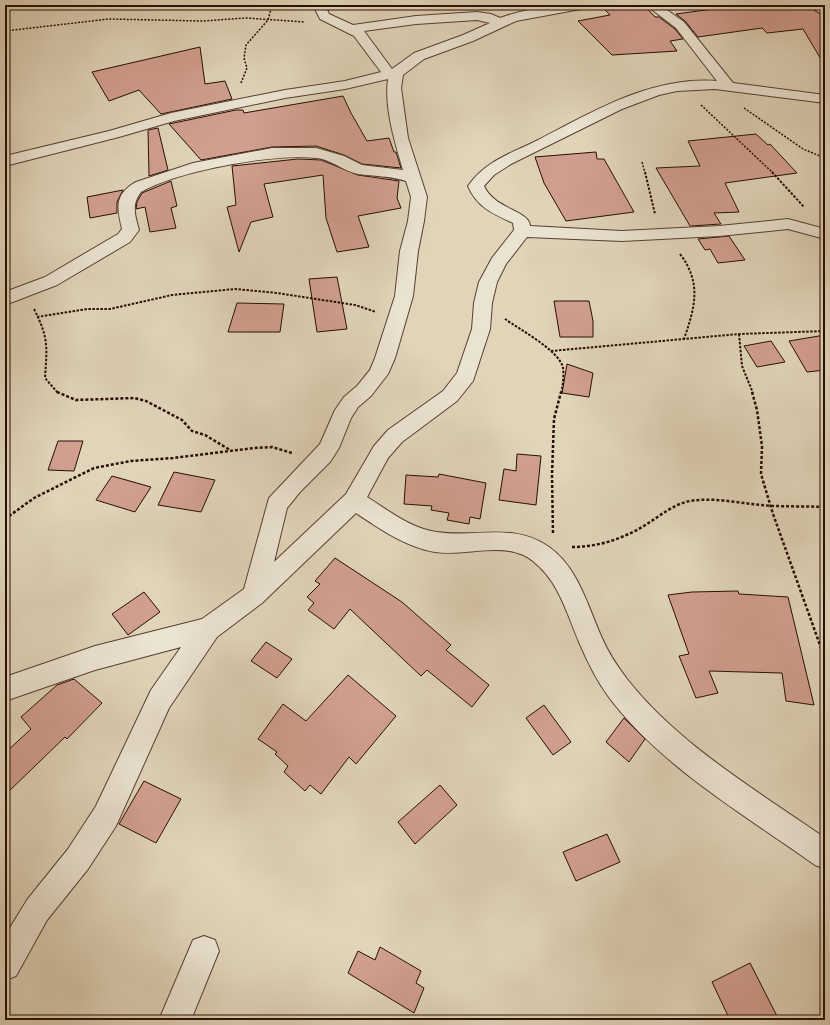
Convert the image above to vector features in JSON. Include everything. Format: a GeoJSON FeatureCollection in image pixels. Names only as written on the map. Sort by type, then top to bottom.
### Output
{"type":"FeatureCollection","features":[{"type":"Feature","properties":{"kind":"street"},"geometry":{"type":"LineString","coordinates":[[254,595],[277,504],[292,486],[329,448],[342,416],[351,402],[364,391],[378,374],[385,358],[404,296],[409,252],[416,221],[419,197],[401,138],[393,74],[359,33],[354,29],[332,21],[324,16],[319,5]]}},
{"type":"Feature","properties":{"kind":"street"},"geometry":{"type":"LineString","coordinates":[[5,161],[114,134],[171,117],[345,85],[393,74],[419,56],[468,38],[513,18],[556,7],[581,5]]}},
{"type":"Feature","properties":{"kind":"street"},"geometry":{"type":"LineString","coordinates":[[652,5],[680,25],[729,87]]}},
{"type":"Feature","properties":{"kind":"street"},"geometry":{"type":"LineString","coordinates":[[813,5],[825,12]]}},
{"type":"Feature","properties":{"kind":"street"},"geometry":{"type":"LineString","coordinates":[[354,29],[416,20],[477,16],[500,23]]}},
{"type":"Feature","properties":{"kind":"street"},"geometry":{"type":"LineString","coordinates":[[5,966],[37,910],[78,859],[106,816],[160,698],[208,629],[254,595],[292,563],[354,500],[382,452],[395,436],[450,396],[466,376],[481,329],[483,304],[488,282],[498,262],[522,231],[522,222],[519,219],[489,206],[483,200],[476,186],[480,179],[512,158],[579,125],[599,112],[642,95],[682,87],[710,86],[825,99]]}},
{"type":"Feature","properties":{"kind":"street"},"geometry":{"type":"LineString","coordinates":[[5,299],[51,281],[124,238],[131,230],[125,209],[128,198],[135,189],[142,185],[184,171],[272,153],[294,152],[316,153],[340,159],[358,169],[397,173],[414,178]]}},
{"type":"Feature","properties":{"kind":"street"},"geometry":{"type":"LineString","coordinates":[[522,231],[622,236],[788,224],[825,234]]}},
{"type":"Feature","properties":{"kind":"street"},"geometry":{"type":"LineString","coordinates":[[354,500],[422,539],[445,544],[492,540],[529,546],[553,564],[565,583],[603,667],[622,693],[653,725],[690,758],[825,856]]}},
{"type":"Feature","properties":{"kind":"street"},"geometry":{"type":"LineString","coordinates":[[5,690],[95,658],[208,629]]}},
{"type":"Feature","properties":{"kind":"street"},"geometry":{"type":"LineString","coordinates":[[175,1020],[204,951]]}},
{"type":"Feature","properties":{"kind":"path"},"geometry":{"type":"LineString","coordinates":[[236,105],[240,86],[247,71],[243,57],[243,49],[247,42],[267,21],[272,5]]}},
{"type":"Feature","properties":{"kind":"path"},"geometry":{"type":"LineString","coordinates":[[5,31],[109,19],[202,21],[246,18],[267,21],[332,21]]}},
{"type":"Feature","properties":{"kind":"path"},"geometry":{"type":"LineString","coordinates":[[710,86],[793,143],[825,158]]}},
{"type":"Feature","properties":{"kind":"path"},"geometry":{"type":"LineString","coordinates":[[682,87],[742,146],[788,188],[825,234]]}},
{"type":"Feature","properties":{"kind":"path"},"geometry":{"type":"LineString","coordinates":[[642,162],[660,234],[688,263],[694,274],[695,310],[684,339]]}},
{"type":"Feature","properties":{"kind":"path"},"geometry":{"type":"LineString","coordinates":[[5,231],[8,270],[26,291],[44,329],[48,343],[45,378],[59,394],[76,400],[134,398],[146,401],[182,420],[192,431],[205,435],[230,450]]}},
{"type":"Feature","properties":{"kind":"path"},"geometry":{"type":"LineString","coordinates":[[37,317],[87,309],[110,309],[172,294],[235,289],[277,293],[355,305],[373,310],[396,322]]}},
{"type":"Feature","properties":{"kind":"path"},"geometry":{"type":"LineString","coordinates":[[483,304],[551,351],[560,361],[563,368],[562,389],[554,419],[552,476],[553,530],[556,547]]}},
{"type":"Feature","properties":{"kind":"path"},"geometry":{"type":"LineString","coordinates":[[551,351],[739,334],[825,331]]}},
{"type":"Feature","properties":{"kind":"path"},"geometry":{"type":"LineString","coordinates":[[739,334],[742,366],[750,383],[757,410],[762,446],[761,474],[770,506],[825,659]]}},
{"type":"Feature","properties":{"kind":"path"},"geometry":{"type":"LineString","coordinates":[[5,519],[34,498],[94,468],[131,461],[272,447],[288,451],[316,463]]}},
{"type":"Feature","properties":{"kind":"path"},"geometry":{"type":"LineString","coordinates":[[529,546],[583,547],[606,543],[642,527],[676,506],[690,501],[770,506],[825,506]]}},
{"type":"Feature","properties":{"kind":"building"},"geometry":{"type":"Polygon","coordinates":[[[600,5],[644,5],[655,17],[659,17],[675,29],[683,39],[670,41],[677,51],[612,55],[578,21],[610,15],[600,5]]]}},
{"type":"Feature","properties":{"kind":"building"},"geometry":{"type":"Polygon","coordinates":[[[742,5],[806,5],[825,17],[825,66],[803,29],[767,33],[762,28],[698,37],[685,21],[676,14],[742,5]]]}},
{"type":"Feature","properties":{"kind":"building"},"geometry":{"type":"Polygon","coordinates":[[[200,47],[205,84],[225,81],[232,99],[161,114],[139,90],[109,101],[92,72],[200,47]]]}},
{"type":"Feature","properties":{"kind":"building"},"geometry":{"type":"Polygon","coordinates":[[[343,96],[367,141],[389,138],[394,152],[396,152],[401,168],[362,164],[344,155],[316,146],[272,147],[201,160],[169,124],[236,110],[243,110],[244,113],[343,96]]]}},
{"type":"Feature","properties":{"kind":"building"},"geometry":{"type":"Polygon","coordinates":[[[158,128],[168,170],[149,176],[148,130],[158,128]]]}},
{"type":"Feature","properties":{"kind":"building"},"geometry":{"type":"Polygon","coordinates":[[[756,134],[768,145],[770,144],[797,173],[725,183],[739,212],[714,213],[721,224],[690,226],[656,168],[700,166],[688,141],[756,134]]]}},
{"type":"Feature","properties":{"kind":"building"},"geometry":{"type":"Polygon","coordinates":[[[596,152],[597,159],[604,159],[634,212],[566,221],[544,183],[535,157],[596,152]]]}},
{"type":"Feature","properties":{"kind":"building"},"geometry":{"type":"Polygon","coordinates":[[[298,159],[321,160],[358,175],[399,181],[397,198],[401,208],[358,216],[369,247],[337,252],[326,218],[323,175],[264,184],[273,217],[251,222],[239,252],[227,207],[236,205],[232,166],[298,159]]]}},
{"type":"Feature","properties":{"kind":"building"},"geometry":{"type":"Polygon","coordinates":[[[171,181],[177,206],[171,208],[176,228],[150,232],[145,207],[136,209],[137,202],[142,193],[171,181]]]}},
{"type":"Feature","properties":{"kind":"building"},"geometry":{"type":"Polygon","coordinates":[[[123,190],[117,202],[117,213],[90,218],[87,197],[123,190]]]}},
{"type":"Feature","properties":{"kind":"building"},"geometry":{"type":"Polygon","coordinates":[[[729,236],[745,260],[718,263],[710,249],[705,250],[698,239],[729,236]]]}},
{"type":"Feature","properties":{"kind":"building"},"geometry":{"type":"Polygon","coordinates":[[[337,277],[347,329],[317,332],[309,279],[337,277]]]}},
{"type":"Feature","properties":{"kind":"building"},"geometry":{"type":"Polygon","coordinates":[[[554,301],[589,301],[593,321],[593,337],[560,337],[554,301]]]}},
{"type":"Feature","properties":{"kind":"building"},"geometry":{"type":"Polygon","coordinates":[[[237,303],[284,304],[280,332],[228,332],[237,303]]]}},
{"type":"Feature","properties":{"kind":"building"},"geometry":{"type":"Polygon","coordinates":[[[825,335],[825,370],[807,372],[789,341],[825,335]]]}},
{"type":"Feature","properties":{"kind":"building"},"geometry":{"type":"Polygon","coordinates":[[[771,341],[785,362],[757,367],[744,346],[771,341]]]}},
{"type":"Feature","properties":{"kind":"building"},"geometry":{"type":"Polygon","coordinates":[[[567,364],[593,373],[589,397],[562,393],[567,364]]]}},
{"type":"Feature","properties":{"kind":"building"},"geometry":{"type":"Polygon","coordinates":[[[58,441],[83,441],[74,471],[48,470],[58,441]]]}},
{"type":"Feature","properties":{"kind":"building"},"geometry":{"type":"Polygon","coordinates":[[[517,454],[541,456],[536,505],[499,500],[504,469],[516,471],[517,454]]]}},
{"type":"Feature","properties":{"kind":"building"},"geometry":{"type":"Polygon","coordinates":[[[174,472],[215,480],[201,512],[158,505],[174,472]]]}},
{"type":"Feature","properties":{"kind":"building"},"geometry":{"type":"Polygon","coordinates":[[[439,474],[486,483],[480,519],[470,517],[469,524],[447,520],[449,513],[431,510],[432,506],[404,504],[406,475],[438,477],[439,474]]]}},
{"type":"Feature","properties":{"kind":"building"},"geometry":{"type":"Polygon","coordinates":[[[112,476],[151,487],[135,512],[96,500],[112,476]]]}},
{"type":"Feature","properties":{"kind":"building"},"geometry":{"type":"Polygon","coordinates":[[[335,558],[402,602],[451,645],[446,650],[489,685],[472,707],[427,670],[421,676],[350,609],[334,629],[308,610],[314,603],[307,597],[320,584],[315,581],[335,558]]]}},
{"type":"Feature","properties":{"kind":"building"},"geometry":{"type":"Polygon","coordinates":[[[738,591],[739,594],[788,597],[814,705],[786,701],[782,673],[709,671],[718,693],[696,698],[679,656],[689,654],[668,595],[692,592],[738,591]]]}},
{"type":"Feature","properties":{"kind":"building"},"geometry":{"type":"Polygon","coordinates":[[[144,592],[160,612],[128,635],[112,614],[144,592]]]}},
{"type":"Feature","properties":{"kind":"building"},"geometry":{"type":"Polygon","coordinates":[[[266,642],[292,659],[277,678],[251,661],[266,642]]]}},
{"type":"Feature","properties":{"kind":"building"},"geometry":{"type":"Polygon","coordinates":[[[348,675],[396,716],[356,764],[349,757],[321,794],[310,785],[305,791],[284,772],[288,766],[275,754],[277,752],[258,739],[283,704],[306,721],[348,675]]]}},
{"type":"Feature","properties":{"kind":"building"},"geometry":{"type":"Polygon","coordinates":[[[74,679],[102,703],[67,739],[65,737],[5,795],[5,753],[31,729],[21,717],[57,685],[74,679]]]}},
{"type":"Feature","properties":{"kind":"building"},"geometry":{"type":"Polygon","coordinates":[[[544,705],[571,742],[553,755],[526,718],[544,705]]]}},
{"type":"Feature","properties":{"kind":"building"},"geometry":{"type":"Polygon","coordinates":[[[624,718],[645,739],[629,762],[606,742],[624,718]]]}},
{"type":"Feature","properties":{"kind":"building"},"geometry":{"type":"Polygon","coordinates":[[[144,781],[181,799],[156,843],[119,824],[144,781]]]}},
{"type":"Feature","properties":{"kind":"building"},"geometry":{"type":"Polygon","coordinates":[[[440,785],[457,805],[415,844],[398,822],[440,785]]]}},
{"type":"Feature","properties":{"kind":"building"},"geometry":{"type":"Polygon","coordinates":[[[607,834],[620,862],[576,881],[563,852],[607,834]]]}},
{"type":"Feature","properties":{"kind":"building"},"geometry":{"type":"Polygon","coordinates":[[[380,947],[421,971],[416,983],[424,988],[414,1013],[348,973],[358,951],[375,960],[380,947]]]}},
{"type":"Feature","properties":{"kind":"building"},"geometry":{"type":"Polygon","coordinates":[[[750,963],[779,1020],[730,1020],[712,982],[750,963]]]}}]}
